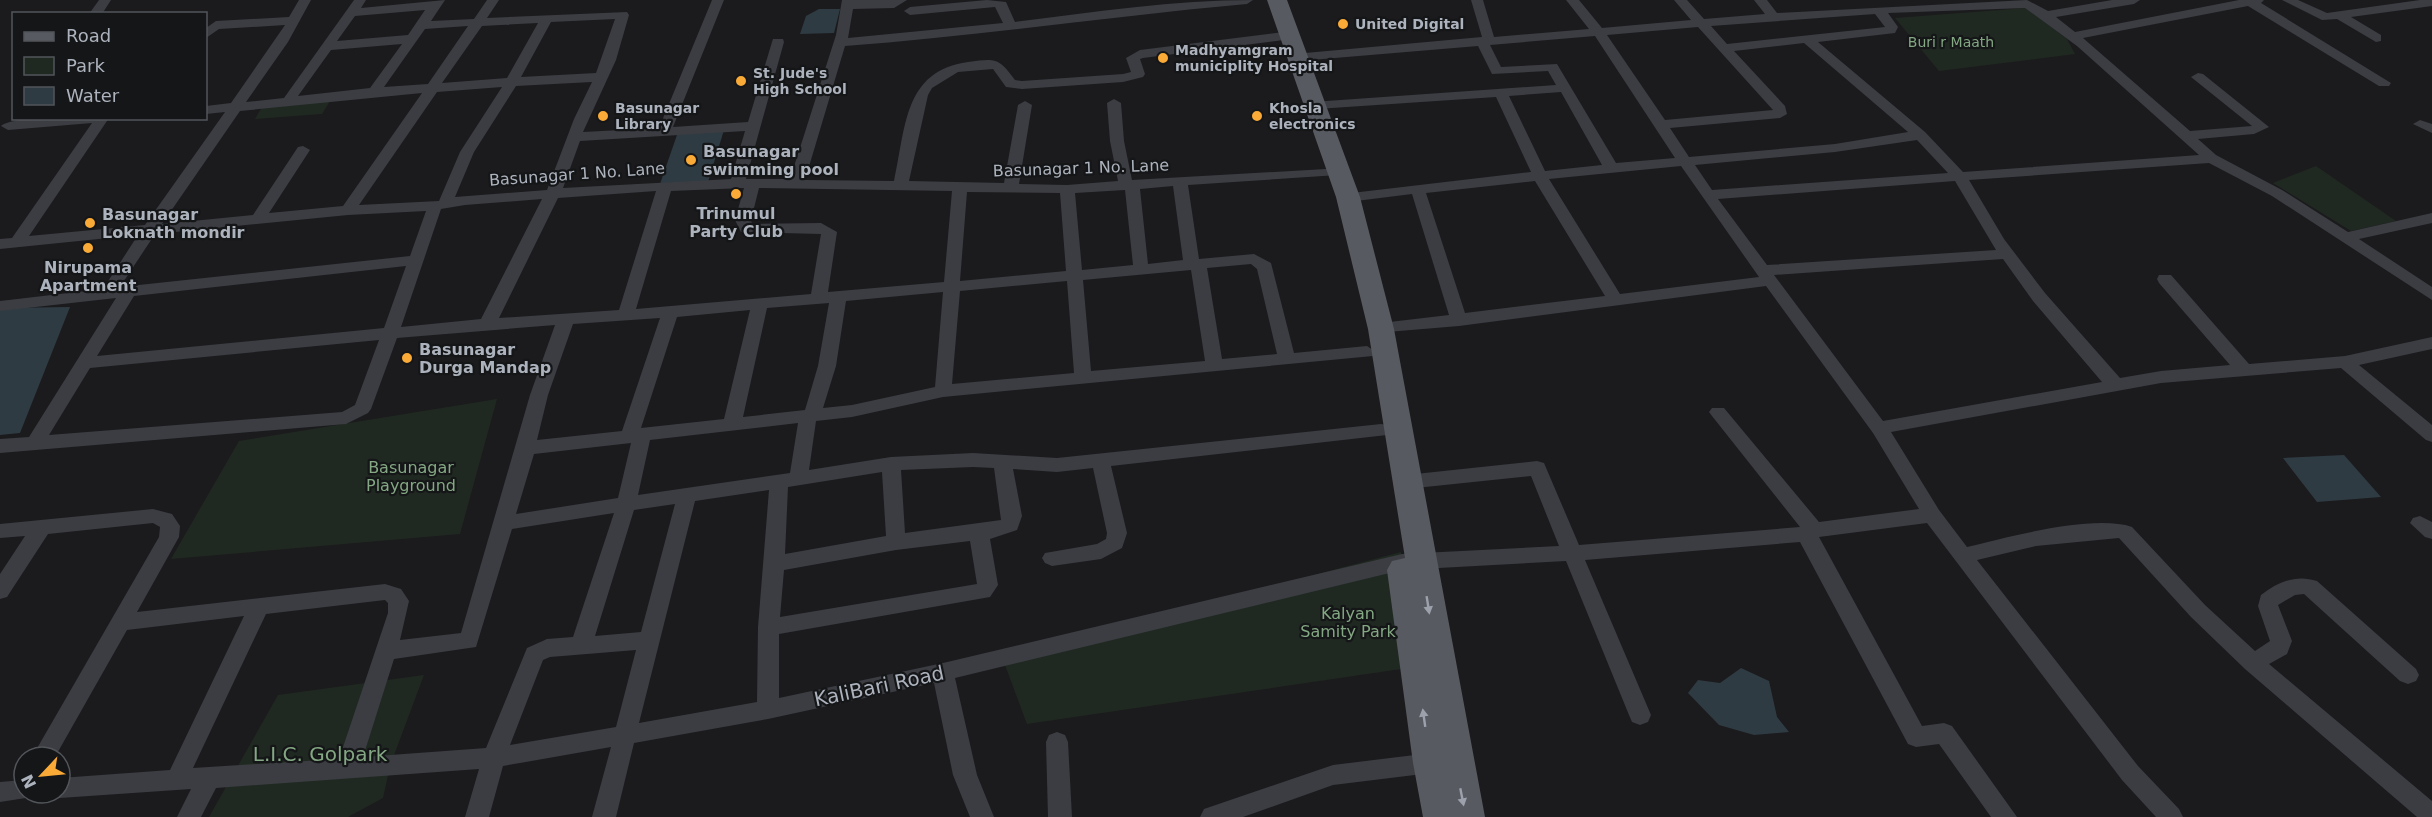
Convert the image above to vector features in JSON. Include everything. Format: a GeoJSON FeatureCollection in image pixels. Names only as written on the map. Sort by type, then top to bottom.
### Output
{"type":"FeatureCollection","features":[{"type":"Feature","properties":{"kind":"main road"},"geometry":{"type":"LineString","coordinates":[[1263,0],[1290,42],[1317,105],[1352,271],[1374,341],[1381,430],[1466,817]]}},
{"type":"Feature","properties":{"kind":"main road"},"geometry":{"type":"LineString","coordinates":[[1277,0],[1331,171],[1347,197],[1374,341],[1406,482],[1411,560],[1431,763],[1442,817]]}},
{"type":"Feature","properties":{"kind":"street"},"geometry":{"type":"LineString","coordinates":[[108,293],[233,107],[282,42],[305,0]]}},
{"type":"Feature","properties":{"kind":"street"},"geometry":{"type":"LineString","coordinates":[[288,101],[360,0]]}},
{"type":"Feature","properties":{"kind":"street"},"geometry":{"type":"LineString","coordinates":[[348,210],[430,88],[493,0]]}},
{"type":"Feature","properties":{"kind":"street"},"geometry":{"type":"LineString","coordinates":[[487,324],[552,194],[574,137],[602,76],[623,15],[624,6],[620,0]]}},
{"type":"Feature","properties":{"kind":"street"},"geometry":{"type":"LineString","coordinates":[[664,130],[691,60],[718,0]]}},
{"type":"Feature","properties":{"kind":"street"},"geometry":{"type":"LineString","coordinates":[[796,183],[840,42],[847,3],[894,4],[902,0]]}},
{"type":"Feature","properties":{"kind":"street"},"geometry":{"type":"LineString","coordinates":[[840,42],[938,35],[1247,0]]}},
{"type":"Feature","properties":{"kind":"street"},"geometry":{"type":"LineString","coordinates":[[1477,0],[1485,41],[1497,71],[1552,67],[1611,168]]}},
{"type":"Feature","properties":{"kind":"street"},"geometry":{"type":"LineString","coordinates":[[1572,0],[1599,32],[1765,276],[1824,350],[1879,428],[1932,515],[1962,556],[2123,764],[2171,817]]}},
{"type":"Feature","properties":{"kind":"street"},"geometry":{"type":"LineString","coordinates":[[1661,125],[1780,114],[1780,109],[1680,0]]}},
{"type":"Feature","properties":{"kind":"street"},"geometry":{"type":"LineString","coordinates":[[1760,0],[1774,16]]}},
{"type":"Feature","properties":{"kind":"street"},"geometry":{"type":"LineString","coordinates":[[1820,0],[1832,12]]}},
{"type":"Feature","properties":{"kind":"street"},"geometry":{"type":"LineString","coordinates":[[2047,15],[2094,3],[2134,0]]}},
{"type":"Feature","properties":{"kind":"street"},"geometry":{"type":"LineString","coordinates":[[2073,36],[2252,0],[2384,83]]}},
{"type":"Feature","properties":{"kind":"street"},"geometry":{"type":"LineString","coordinates":[[2288,0],[2322,16],[2432,2]]}},
{"type":"Feature","properties":{"kind":"street"},"geometry":{"type":"LineString","coordinates":[[900,187],[921,95],[933,77],[953,70],[991,64],[1001,67],[1008,81],[1016,85],[1123,78],[1137,74],[1133,58],[1140,54],[1290,42],[1485,41],[1937,4],[1989,2],[2027,4],[2047,15],[2073,36],[2211,158],[2277,193],[2432,295]]}},
{"type":"Feature","properties":{"kind":"street"},"geometry":{"type":"LineString","coordinates":[[351,12],[399,4],[437,3]]}},
{"type":"Feature","properties":{"kind":"street"},"geometry":{"type":"LineString","coordinates":[[374,92],[437,3]]}},
{"type":"Feature","properties":{"kind":"street"},"geometry":{"type":"LineString","coordinates":[[910,11],[996,3],[1002,5],[1011,26]]}},
{"type":"Feature","properties":{"kind":"street"},"geometry":{"type":"LineString","coordinates":[[1725,48],[1890,30],[1892,27],[1880,8]]}},
{"type":"Feature","properties":{"kind":"street"},"geometry":{"type":"LineString","coordinates":[[420,26],[623,15]]}},
{"type":"Feature","properties":{"kind":"street"},"geometry":{"type":"LineString","coordinates":[[2339,15],[2376,38]]}},
{"type":"Feature","properties":{"kind":"street"},"geometry":{"type":"LineString","coordinates":[[0,446],[346,418],[362,409],[417,260],[441,204],[467,152],[512,82],[547,18]]}},
{"type":"Feature","properties":{"kind":"street"},"geometry":{"type":"LineString","coordinates":[[207,33],[216,25],[294,21]]}},
{"type":"Feature","properties":{"kind":"street"},"geometry":{"type":"LineString","coordinates":[[327,46],[410,39]]}},
{"type":"Feature","properties":{"kind":"street"},"geometry":{"type":"LineString","coordinates":[[1807,39],[1920,135],[1960,177],[2007,254],[2039,297],[2117,387]]}},
{"type":"Feature","properties":{"kind":"street"},"geometry":{"type":"LineString","coordinates":[[737,183],[778,42]]}},
{"type":"Feature","properties":{"kind":"street"},"geometry":{"type":"LineString","coordinates":[[207,110],[374,92],[602,76]]}},
{"type":"Feature","properties":{"kind":"street"},"geometry":{"type":"LineString","coordinates":[[2187,135],[2254,130],[2262,127],[2198,76]]}},
{"type":"Feature","properties":{"kind":"street"},"geometry":{"type":"LineString","coordinates":[[1317,105],[1565,88]]}},
{"type":"Feature","properties":{"kind":"street"},"geometry":{"type":"LineString","coordinates":[[1500,91],[1540,177],[1616,301]]}},
{"type":"Feature","properties":{"kind":"street"},"geometry":{"type":"LineString","coordinates":[[1114,103],[1117,141],[1129,185],[1141,269]]}},
{"type":"Feature","properties":{"kind":"street"},"geometry":{"type":"LineString","coordinates":[[1010,190],[1024,105]]}},
{"type":"Feature","properties":{"kind":"street"},"geometry":{"type":"LineString","coordinates":[[5,129],[84,120]]}},
{"type":"Feature","properties":{"kind":"street"},"geometry":{"type":"LineString","coordinates":[[17,242],[101,120]]}},
{"type":"Feature","properties":{"kind":"street"},"geometry":{"type":"LineString","coordinates":[[574,137],[755,126]]}},
{"type":"Feature","properties":{"kind":"street"},"geometry":{"type":"LineString","coordinates":[[1347,197],[1685,160],[1835,148],[1920,135]]}},
{"type":"Feature","properties":{"kind":"street"},"geometry":{"type":"LineString","coordinates":[[257,220],[303,150]]}},
{"type":"Feature","properties":{"kind":"street"},"geometry":{"type":"LineString","coordinates":[[1709,195],[2211,158]]}},
{"type":"Feature","properties":{"kind":"street","name":"Basunagar 1 No. Lane"},"geometry":{"type":"LineString","coordinates":[[0,244],[348,210],[552,194],[737,183],[1010,190],[1067,189],[1331,171]]}},
{"type":"Feature","properties":{"kind":"street"},"geometry":{"type":"LineString","coordinates":[[1180,182],[1215,367]]}},
{"type":"Feature","properties":{"kind":"street"},"geometry":{"type":"LineString","coordinates":[[753,183],[743,220],[746,229],[821,228],[829,232],[819,298]]}},
{"type":"Feature","properties":{"kind":"street"},"geometry":{"type":"LineString","coordinates":[[626,314],[665,187]]}},
{"type":"Feature","properties":{"kind":"street"},"geometry":{"type":"LineString","coordinates":[[943,392],[960,188]]}},
{"type":"Feature","properties":{"kind":"street"},"geometry":{"type":"LineString","coordinates":[[1067,189],[1076,273],[1083,379]]}},
{"type":"Feature","properties":{"kind":"street"},"geometry":{"type":"LineString","coordinates":[[1418,191],[1459,321]]}},
{"type":"Feature","properties":{"kind":"street"},"geometry":{"type":"LineString","coordinates":[[2346,237],[2432,218]]}},
{"type":"Feature","properties":{"kind":"street"},"geometry":{"type":"LineString","coordinates":[[526,448],[810,416],[871,407],[943,392],[1287,359],[1459,321],[1616,301],[1861,262],[2007,254]]}},
{"type":"Feature","properties":{"kind":"street"},"geometry":{"type":"LineString","coordinates":[[0,306],[417,260]]}},
{"type":"Feature","properties":{"kind":"street"},"geometry":{"type":"LineString","coordinates":[[83,363],[487,324],[670,312],[1076,273],[1259,260],[1265,267],[1287,359]]}},
{"type":"Feature","properties":{"kind":"street"},"geometry":{"type":"LineString","coordinates":[[2165,279],[2245,370]]}},
{"type":"Feature","properties":{"kind":"street"},"geometry":{"type":"LineString","coordinates":[[34,444],[129,290]]}},
{"type":"Feature","properties":{"kind":"street"},"geometry":{"type":"LineString","coordinates":[[768,710],[769,627],[774,564],[788,480],[827,366],[838,297]]}},
{"type":"Feature","properties":{"kind":"street"},"geometry":{"type":"LineString","coordinates":[[732,425],[760,303]]}},
{"type":"Feature","properties":{"kind":"street"},"geometry":{"type":"LineString","coordinates":[[581,645],[626,506],[636,436],[670,312]]}},
{"type":"Feature","properties":{"kind":"street"},"geometry":{"type":"LineString","coordinates":[[385,651],[470,641],[545,375],[566,319]]}},
{"type":"Feature","properties":{"kind":"street"},"geometry":{"type":"LineString","coordinates":[[1879,428],[2193,373],[2345,362],[2432,343]]}},
{"type":"Feature","properties":{"kind":"street"},"geometry":{"type":"LineString","coordinates":[[2345,362],[2432,435]]}},
{"type":"Feature","properties":{"kind":"street"},"geometry":{"type":"LineString","coordinates":[[1718,412],[1811,532],[1810,545],[1847,607],[1916,737],[1944,733],[2005,817]]}},
{"type":"Feature","properties":{"kind":"street"},"geometry":{"type":"LineString","coordinates":[[504,523],[891,464],[973,460],[1057,465],[1101,462],[1207,447],[1381,430]]}},
{"type":"Feature","properties":{"kind":"street"},"geometry":{"type":"LineString","coordinates":[[1052,558],[1101,551],[1115,543],[1117,533],[1101,462]]}},
{"type":"Feature","properties":{"kind":"street"},"geometry":{"type":"LineString","coordinates":[[774,564],[896,542],[1004,529],[1010,525],[1012,516],[1003,463]]}},
{"type":"Feature","properties":{"kind":"street"},"geometry":{"type":"LineString","coordinates":[[891,464],[896,542]]}},
{"type":"Feature","properties":{"kind":"street"},"geometry":{"type":"LineString","coordinates":[[1406,482],[1537,468],[1640,715]]}},
{"type":"Feature","properties":{"kind":"street"},"geometry":{"type":"LineString","coordinates":[[604,817],[686,497]]}},
{"type":"Feature","properties":{"kind":"street","name":"KaliBari Road"},"geometry":{"type":"LineString","coordinates":[[72,787],[494,758],[768,710],[943,672],[1411,560],[1620,550],[1811,532],[1932,515]]}},
{"type":"Feature","properties":{"kind":"street"},"geometry":{"type":"LineString","coordinates":[[0,531],[153,516],[165,519],[170,526],[169,537],[50,745]]}},
{"type":"Feature","properties":{"kind":"street"},"geometry":{"type":"LineString","coordinates":[[0,591],[41,528]]}},
{"type":"Feature","properties":{"kind":"street"},"geometry":{"type":"LineString","coordinates":[[1962,556],[2036,538],[2117,530],[2125,532],[2198,611],[2253,663],[2317,720],[2432,815]]}},
{"type":"Feature","properties":{"kind":"street"},"geometry":{"type":"LineString","coordinates":[[769,627],[982,591],[988,585],[979,533]]}},
{"type":"Feature","properties":{"kind":"street"},"geometry":{"type":"LineString","coordinates":[[2253,663],[2279,648],[2281,641],[2268,601],[2302,584],[2310,587],[2408,675]]}},
{"type":"Feature","properties":{"kind":"street"},"geometry":{"type":"LineString","coordinates":[[122,622],[385,592],[394,595],[399,601],[398,613],[348,767]]}},
{"type":"Feature","properties":{"kind":"street"},"geometry":{"type":"LineString","coordinates":[[177,779],[259,606]]}},
{"type":"Feature","properties":{"kind":"street"},"geometry":{"type":"LineString","coordinates":[[477,817],[494,758],[535,654],[547,648],[650,639]]}},
{"type":"Feature","properties":{"kind":"street"},"geometry":{"type":"LineString","coordinates":[[943,672],[965,775],[982,817]]}},
{"type":"Feature","properties":{"kind":"street"},"geometry":{"type":"LineString","coordinates":[[1057,742],[1060,817]]}},
{"type":"Feature","properties":{"kind":"street"},"geometry":{"type":"LineString","coordinates":[[1212,817],[1333,775],[1431,763]]}},
{"type":"Feature","properties":{"kind":"street"},"geometry":{"type":"LineString","coordinates":[[189,817],[209,777]]}},
{"type":"Feature","properties":{"kind":"green space","name":"Buri r Maath"},"geometry":{"type":"Polygon","coordinates":[[[2026,8],[2067,39],[2075,54],[1939,71],[1895,18],[2026,8]]]}},
{"type":"Feature","properties":{"kind":"green space"},"geometry":{"type":"Polygon","coordinates":[[[330,101],[322,114],[255,119],[262,107],[330,101]]]}},
{"type":"Feature","properties":{"kind":"green space"},"geometry":{"type":"Polygon","coordinates":[[[2316,166],[2396,221],[2351,231],[2273,183],[2316,166]]]}},
{"type":"Feature","properties":{"kind":"green space","name":"Basunagar Playground"},"geometry":{"type":"Polygon","coordinates":[[[497,399],[460,534],[171,559],[239,441],[497,399]]]}},
{"type":"Feature","properties":{"kind":"green space","name":"Kalyan Samity Park"},"geometry":{"type":"Polygon","coordinates":[[[1401,552],[1408,668],[1027,724],[1002,657],[1401,552]]]}},
{"type":"Feature","properties":{"kind":"green space","name":"L.I.C. Golpark"},"geometry":{"type":"Polygon","coordinates":[[[424,675],[390,766],[383,798],[348,817],[209,817],[278,695],[424,675]]]}},
{"type":"Feature","properties":{"kind":"water"},"geometry":{"type":"Polygon","coordinates":[[[819,9],[840,9],[834,33],[800,34],[806,16],[819,9]]]}},
{"type":"Feature","properties":{"kind":"water","name":"Basunagar swimming pool"},"geometry":{"type":"Polygon","coordinates":[[[724,130],[708,182],[660,184],[678,132],[724,130]]]}},
{"type":"Feature","properties":{"kind":"water"},"geometry":{"type":"Polygon","coordinates":[[[70,307],[20,433],[0,435],[0,308],[70,307]]]}},
{"type":"Feature","properties":{"kind":"water"},"geometry":{"type":"Polygon","coordinates":[[[2344,455],[2381,497],[2317,502],[2283,458],[2344,455]]]}},
{"type":"Feature","properties":{"kind":"water"},"geometry":{"type":"Polygon","coordinates":[[[1741,668],[1769,681],[1777,717],[1789,732],[1754,735],[1719,725],[1688,693],[1698,680],[1720,683],[1741,668]]]}},
{"type":"Feature","properties":{"kind":"place","name":"United Digital"},"geometry":{"type":"Point","coordinates":[1343,24]}},
{"type":"Feature","properties":{"kind":"place","name":"Madhyamgram municiplity Hospital"},"geometry":{"type":"Point","coordinates":[1163,58]}},
{"type":"Feature","properties":{"kind":"place","name":"St. Jude's High School"},"geometry":{"type":"Point","coordinates":[741,81]}},
{"type":"Feature","properties":{"kind":"place","name":"Basunagar Library"},"geometry":{"type":"Point","coordinates":[603,116]}},
{"type":"Feature","properties":{"kind":"place","name":"Khosla electronics"},"geometry":{"type":"Point","coordinates":[1257,116]}},
{"type":"Feature","properties":{"kind":"place","name":"Basunagar swimming pool"},"geometry":{"type":"Point","coordinates":[691,160]}},
{"type":"Feature","properties":{"kind":"place","name":"Trinumul Party Club"},"geometry":{"type":"Point","coordinates":[736,194]}},
{"type":"Feature","properties":{"kind":"place","name":"Basunagar Loknath mondir"},"geometry":{"type":"Point","coordinates":[90,223]}},
{"type":"Feature","properties":{"kind":"place","name":"Nirupama Apartment"},"geometry":{"type":"Point","coordinates":[88,248]}},
{"type":"Feature","properties":{"kind":"place","name":"Basunagar Durga Mandap"},"geometry":{"type":"Point","coordinates":[407,358]}}]}
